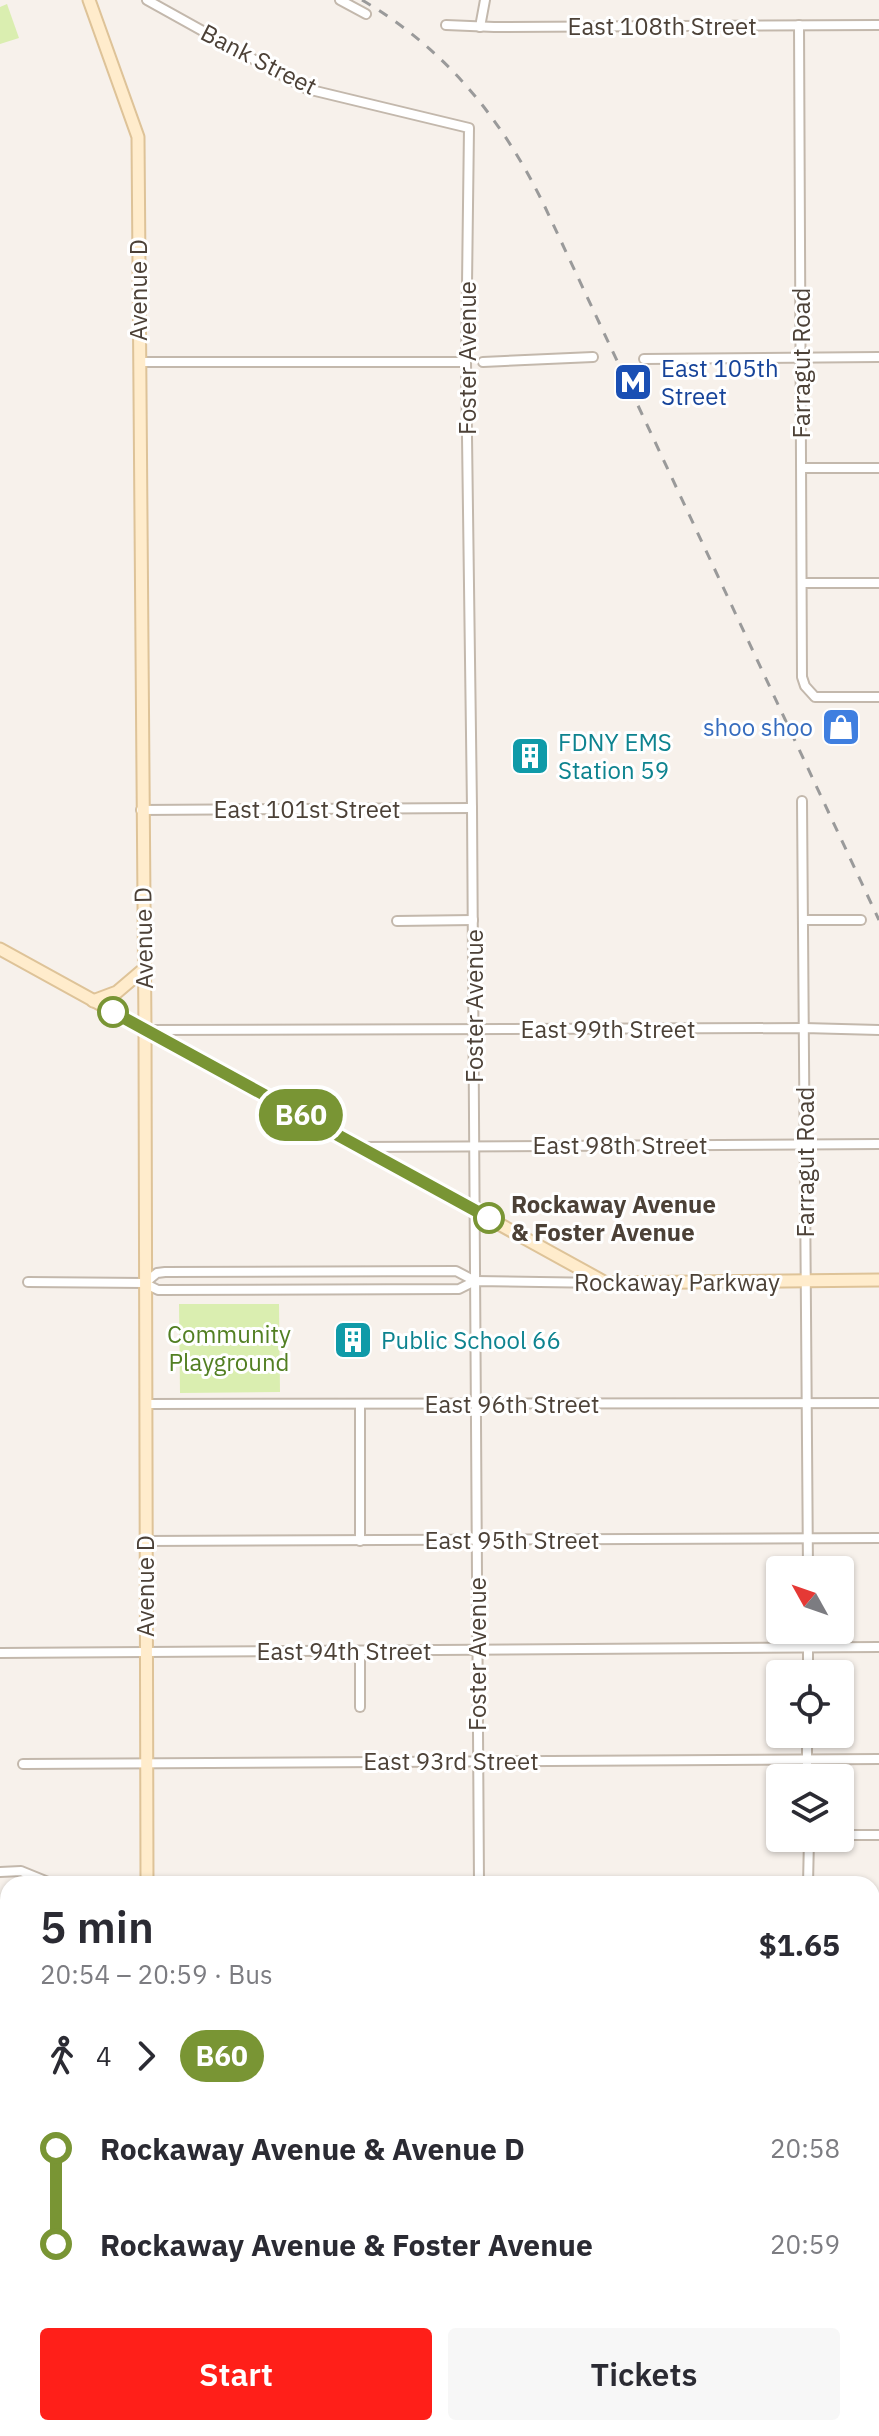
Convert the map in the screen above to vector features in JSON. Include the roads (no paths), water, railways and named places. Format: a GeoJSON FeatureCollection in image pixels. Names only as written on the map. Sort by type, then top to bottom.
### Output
{"type":"FeatureCollection","features":[{"type":"Feature","properties":{"kind":"main road","name":"Avenue D"},"geometry":{"type":"LineString","coordinates":[[89,0],[138,137],[147,1876]]}},
{"type":"Feature","properties":{"kind":"main road"},"geometry":{"type":"LineString","coordinates":[[0,949],[606,1283]]}},
{"type":"Feature","properties":{"kind":"main road"},"geometry":{"type":"LineString","coordinates":[[93,1001],[117,992],[144,969]]}},
{"type":"Feature","properties":{"kind":"main road","name":"Rockaway Parkway"},"geometry":{"type":"LineString","coordinates":[[606,1283],[879,1280]]}},
{"type":"Feature","properties":{"kind":"street","name":"Bank Street"},"geometry":{"type":"LineString","coordinates":[[147,0],[307,89],[469,128]]}},
{"type":"Feature","properties":{"kind":"street"},"geometry":{"type":"LineString","coordinates":[[340,0],[366,14]]}},
{"type":"Feature","properties":{"kind":"street"},"geometry":{"type":"LineString","coordinates":[[480,27],[485,0]]}},
{"type":"Feature","properties":{"kind":"street","name":"East 108th Street"},"geometry":{"type":"LineString","coordinates":[[446,25],[879,25]]}},
{"type":"Feature","properties":{"kind":"street","name":"Farragut Road"},"geometry":{"type":"LineString","coordinates":[[799,25],[802,677],[815,697],[879,697]]}},
{"type":"Feature","properties":{"kind":"street","name":"Foster Avenue"},"geometry":{"type":"LineString","coordinates":[[469,128],[466,362],[479,1876]]}},
{"type":"Feature","properties":{"kind":"street"},"geometry":{"type":"LineString","coordinates":[[483,362],[593,357]]}},
{"type":"Feature","properties":{"kind":"street"},"geometry":{"type":"LineString","coordinates":[[644,359],[879,357]]}},
{"type":"Feature","properties":{"kind":"street"},"geometry":{"type":"LineString","coordinates":[[139,362],[466,362]]}},
{"type":"Feature","properties":{"kind":"street"},"geometry":{"type":"LineString","coordinates":[[802,468],[879,468]]}},
{"type":"Feature","properties":{"kind":"street"},"geometry":{"type":"LineString","coordinates":[[803,583],[879,583]]}},
{"type":"Feature","properties":{"kind":"street","name":"Farragut Road"},"geometry":{"type":"LineString","coordinates":[[802,801],[808,1556]]}},
{"type":"Feature","properties":{"kind":"street","name":"East 101st Street"},"geometry":{"type":"LineString","coordinates":[[141,810],[472,808]]}},
{"type":"Feature","properties":{"kind":"street"},"geometry":{"type":"LineString","coordinates":[[397,921],[473,920]]}},
{"type":"Feature","properties":{"kind":"street"},"geometry":{"type":"LineString","coordinates":[[803,920],[861,920]]}},
{"type":"Feature","properties":{"kind":"street","name":"East 99th Street"},"geometry":{"type":"LineString","coordinates":[[145,1030],[879,1030]]}},
{"type":"Feature","properties":{"kind":"street","name":"East 98th Street"},"geometry":{"type":"LineString","coordinates":[[361,1148],[879,1144]]}},
{"type":"Feature","properties":{"kind":"street","name":"Rockaway Parkway"},"geometry":{"type":"LineString","coordinates":[[144,1283],[157,1273],[165,1272],[456,1271],[475,1281],[606,1283]]}},
{"type":"Feature","properties":{"kind":"street","name":"Rockaway Parkway"},"geometry":{"type":"LineString","coordinates":[[28,1282],[144,1283],[158,1290],[459,1289],[475,1281]]}},
{"type":"Feature","properties":{"kind":"street","name":"East 96th Street"},"geometry":{"type":"LineString","coordinates":[[145,1404],[879,1403]]}},
{"type":"Feature","properties":{"kind":"street"},"geometry":{"type":"LineString","coordinates":[[360,1405],[360,1541]]}},
{"type":"Feature","properties":{"kind":"street","name":"East 95th Street"},"geometry":{"type":"LineString","coordinates":[[145,1541],[879,1538]]}},
{"type":"Feature","properties":{"kind":"street"},"geometry":{"type":"LineString","coordinates":[[808,1644],[808,1660]]}},
{"type":"Feature","properties":{"kind":"street","name":"East 94th Street"},"geometry":{"type":"LineString","coordinates":[[0,1653],[879,1647]]}},
{"type":"Feature","properties":{"kind":"street"},"geometry":{"type":"LineString","coordinates":[[360,1651],[360,1707]]}},
{"type":"Feature","properties":{"kind":"street"},"geometry":{"type":"LineString","coordinates":[[807,1748],[807,1764]]}},
{"type":"Feature","properties":{"kind":"street","name":"East 93rd Street"},"geometry":{"type":"LineString","coordinates":[[23,1764],[879,1759]]}},
{"type":"Feature","properties":{"kind":"street"},"geometry":{"type":"LineString","coordinates":[[854,1835],[879,1835]]}},
{"type":"Feature","properties":{"kind":"street"},"geometry":{"type":"LineString","coordinates":[[808,1876],[809,1852]]}},
{"type":"Feature","properties":{"kind":"street"},"geometry":{"type":"LineString","coordinates":[[0,1872],[21,1871],[33,1876]]}},
{"type":"Feature","properties":{"kind":"railway"},"geometry":{"type":"LineString","coordinates":[[362,0],[392,19],[446,64],[491,116],[529,175],[879,920]]}},
{"type":"Feature","properties":{"kind":"place","name":"East 105th Street"},"geometry":{"type":"Point","coordinates":[633,382]}},
{"type":"Feature","properties":{"kind":"place","name":"shoo shoo"},"geometry":{"type":"Point","coordinates":[841,727]}},
{"type":"Feature","properties":{"kind":"place","name":"FDNY EMS Station 59"},"geometry":{"type":"Point","coordinates":[530,756]}},
{"type":"Feature","properties":{"kind":"place","name":"Rockaway Avenue & Foster Avenue"},"geometry":{"type":"Point","coordinates":[489,1218]}},
{"type":"Feature","properties":{"kind":"place","name":"Public School 66"},"geometry":{"type":"Point","coordinates":[353,1340]}},
{"type":"Feature","properties":{"kind":"park label","name":"Community Playground"},"geometry":{"type":"Point","coordinates":[229,1348]}}]}
